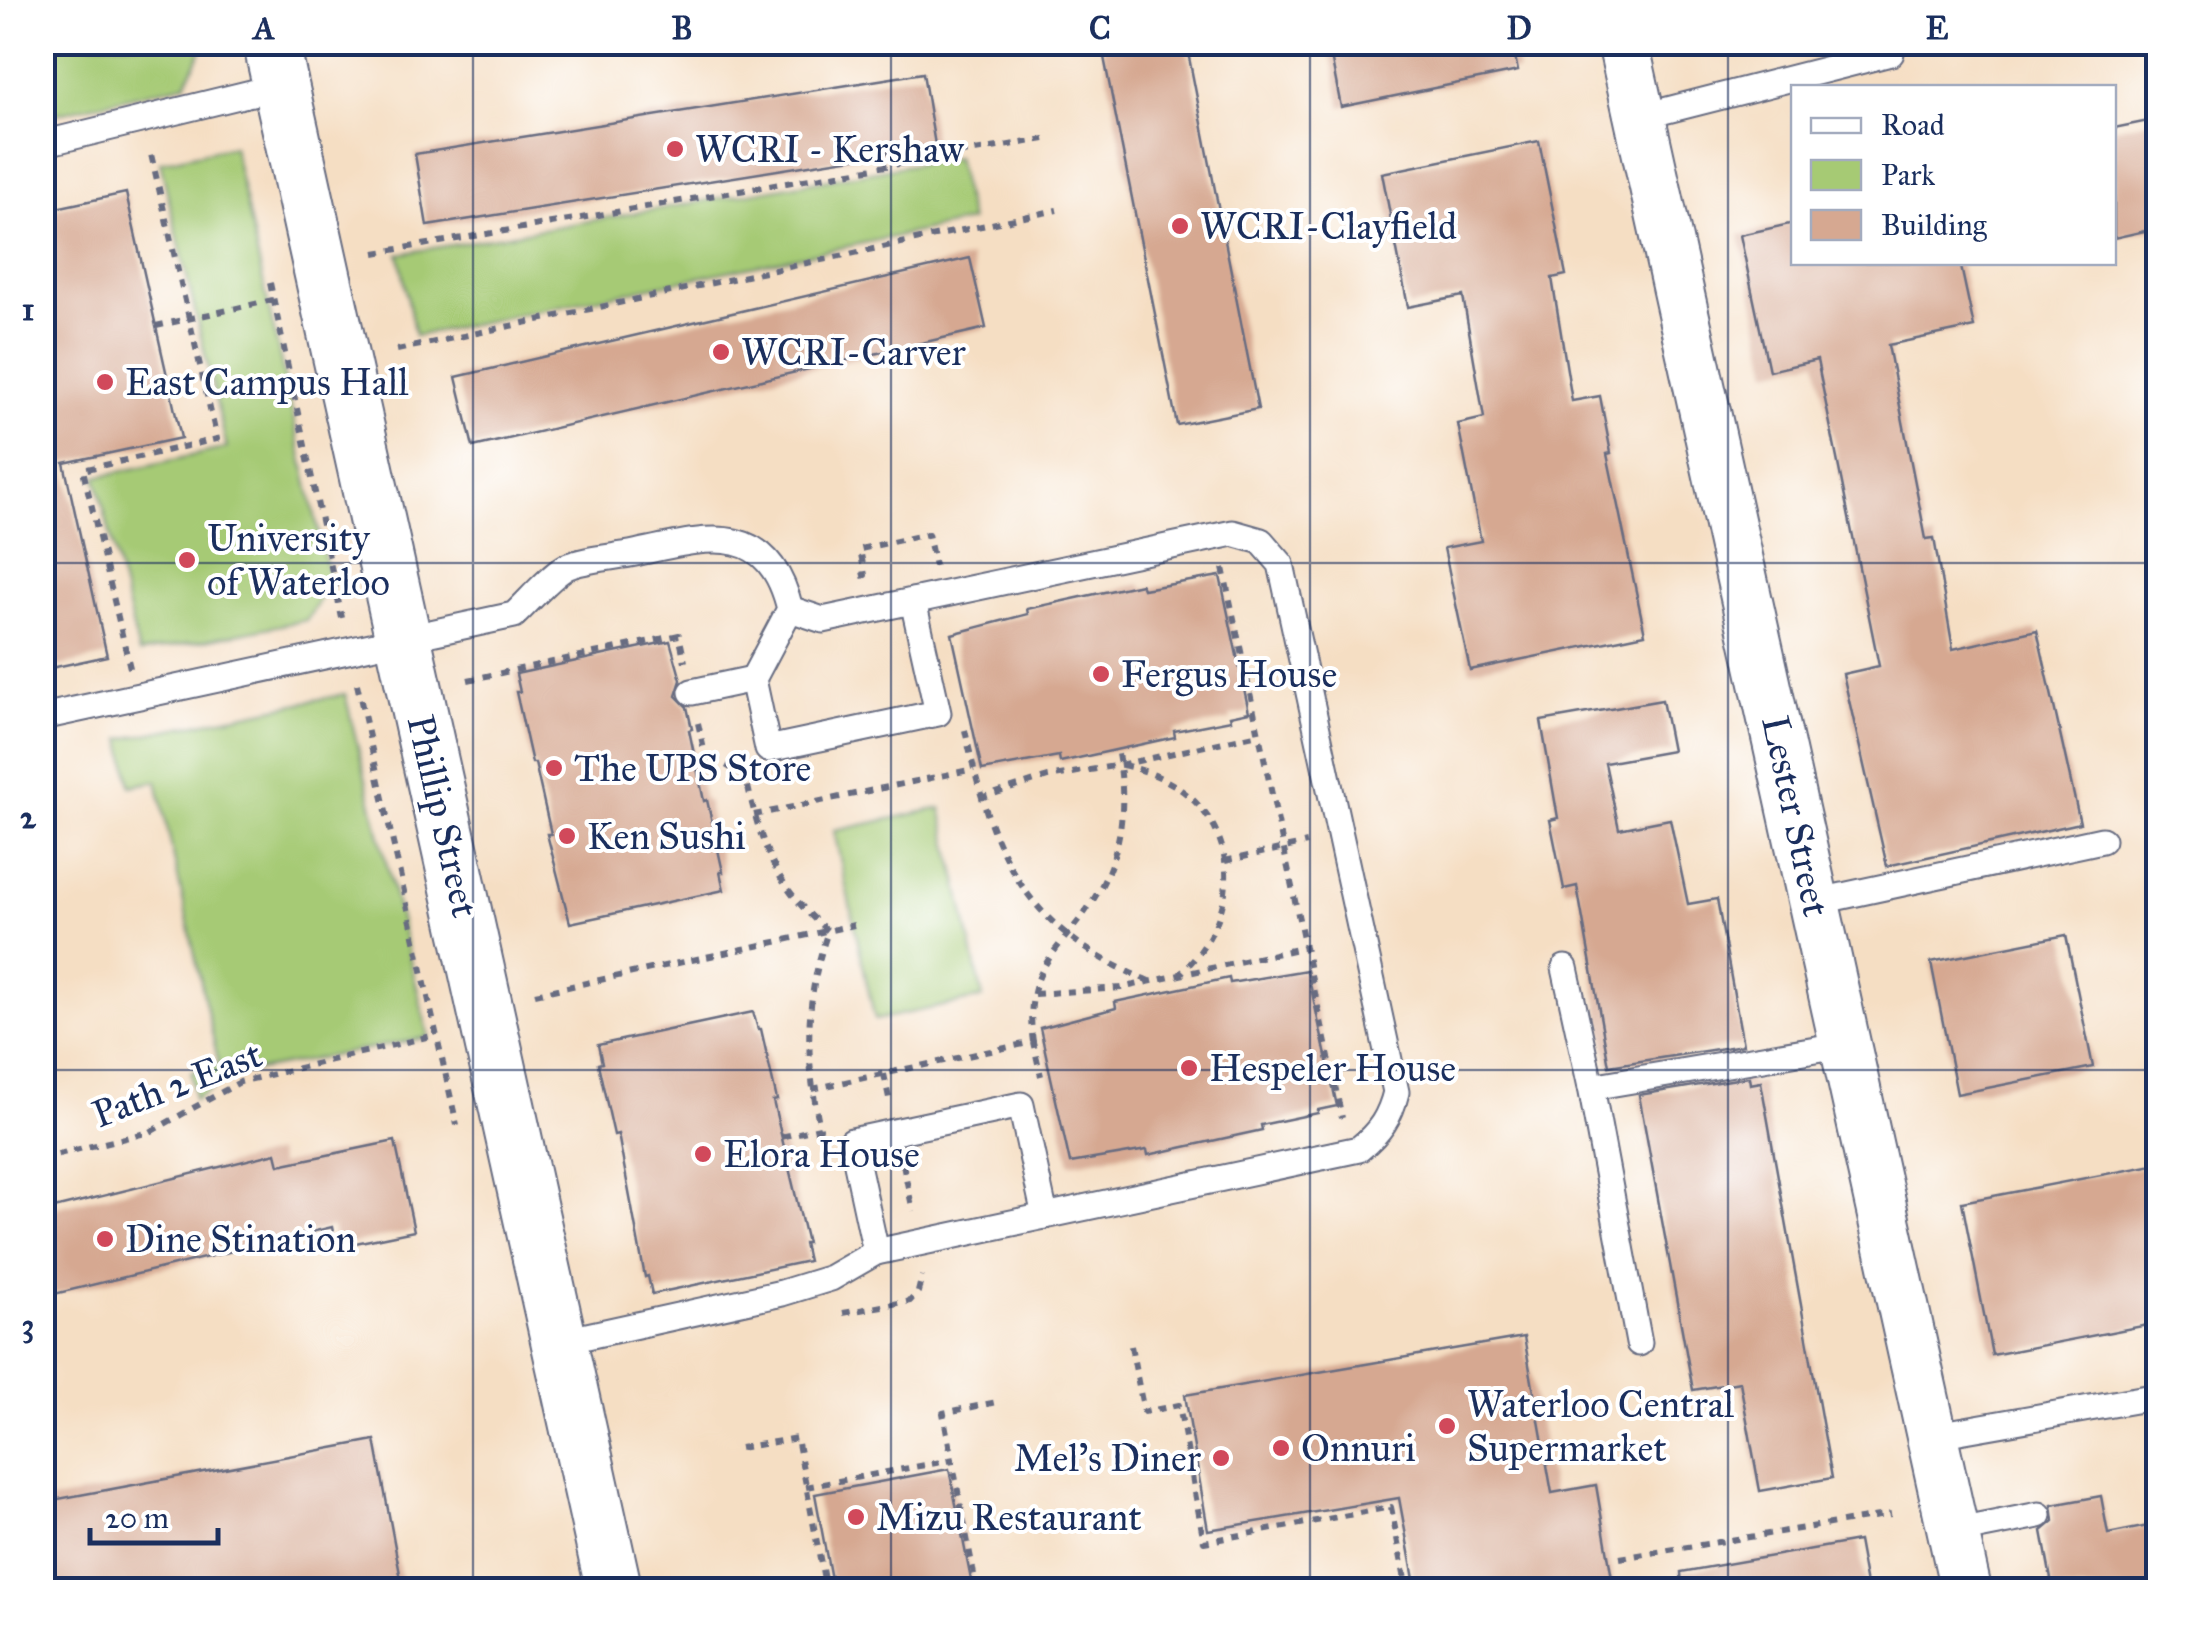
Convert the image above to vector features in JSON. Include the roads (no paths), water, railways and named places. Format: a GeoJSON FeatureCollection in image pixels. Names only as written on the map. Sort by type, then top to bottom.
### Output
{"type":"FeatureCollection","features":[{"type":"Feature","properties":{"kind":"street","name":"Lester Street"},"geometry":{"type":"LineString","coordinates":[[1623,42],[1966,1590]]}},
{"type":"Feature","properties":{"kind":"street","name":"Phillip Street"},"geometry":{"type":"LineString","coordinates":[[275,64],[614,1590]]}},
{"type":"Feature","properties":{"kind":"lane"},"geometry":{"type":"LineString","coordinates":[[1640,117],[1891,53],[1888,42]]}},
{"type":"Feature","properties":{"kind":"lane"},"geometry":{"type":"LineString","coordinates":[[42,144],[275,64]]}},
{"type":"Feature","properties":{"kind":"lane"},"geometry":{"type":"LineString","coordinates":[[560,1342],[782,1293],[831,1278],[876,1252],[1359,1148],[1384,1125],[1396,1092],[1281,564],[1262,541],[1232,533],[823,620],[790,610]]}},
{"type":"Feature","properties":{"kind":"lane"},"geometry":{"type":"LineString","coordinates":[[42,717],[514,615],[566,568],[695,540],[722,538],[748,546],[769,562],[784,584],[790,610],[753,679],[768,749],[938,712],[913,601]]}},
{"type":"Feature","properties":{"kind":"lane"},"geometry":{"type":"LineString","coordinates":[[692,692],[753,679]]}},
{"type":"Feature","properties":{"kind":"lane"},"geometry":{"type":"LineString","coordinates":[[1815,902],[2102,840]]}},
{"type":"Feature","properties":{"kind":"lane"},"geometry":{"type":"LineString","coordinates":[[1565,968],[1638,1343]]}},
{"type":"Feature","properties":{"kind":"lane"},"geometry":{"type":"LineString","coordinates":[[1591,1087],[1846,1044]]}},
{"type":"Feature","properties":{"kind":"lane"},"geometry":{"type":"LineString","coordinates":[[876,1252],[852,1141],[1021,1105],[1046,1216]]}},
{"type":"Feature","properties":{"kind":"lane"},"geometry":{"type":"LineString","coordinates":[[1932,1436],[2158,1396]]}},
{"type":"Feature","properties":{"kind":"lane"},"geometry":{"type":"LineString","coordinates":[[1953,1532],[2038,1515]]}},
{"type":"Feature","properties":{"kind":"place","name":"WCRI - Kershaw"},"geometry":{"type":"Point","coordinates":[675,149]}},
{"type":"Feature","properties":{"kind":"place","name":"WCRI-Clayfield"},"geometry":{"type":"Point","coordinates":[1180,226]}},
{"type":"Feature","properties":{"kind":"place","name":"WCRI-Carver"},"geometry":{"type":"Point","coordinates":[721,352]}},
{"type":"Feature","properties":{"kind":"place","name":"East Campus Hall"},"geometry":{"type":"Point","coordinates":[105,382]}},
{"type":"Feature","properties":{"kind":"place","name":"University of Waterloo"},"geometry":{"type":"Point","coordinates":[187,560]}},
{"type":"Feature","properties":{"kind":"place","name":"Fergus House"},"geometry":{"type":"Point","coordinates":[1101,674]}},
{"type":"Feature","properties":{"kind":"place","name":"The UPS Store"},"geometry":{"type":"Point","coordinates":[554,768]}},
{"type":"Feature","properties":{"kind":"place","name":"Ken Sushi"},"geometry":{"type":"Point","coordinates":[567,836]}},
{"type":"Feature","properties":{"kind":"place","name":"Hespeler House"},"geometry":{"type":"Point","coordinates":[1189,1068]}},
{"type":"Feature","properties":{"kind":"place","name":"Elora House"},"geometry":{"type":"Point","coordinates":[703,1154]}},
{"type":"Feature","properties":{"kind":"place","name":"Dine Stination"},"geometry":{"type":"Point","coordinates":[105,1239]}},
{"type":"Feature","properties":{"kind":"place","name":"Waterloo Central Supermarket"},"geometry":{"type":"Point","coordinates":[1447,1426]}},
{"type":"Feature","properties":{"kind":"place","name":"Onnuri"},"geometry":{"type":"Point","coordinates":[1281,1448]}},
{"type":"Feature","properties":{"kind":"place","name":"Mel's Diner"},"geometry":{"type":"Point","coordinates":[1221,1458]}},
{"type":"Feature","properties":{"kind":"place","name":"Mizu Restaurant"},"geometry":{"type":"Point","coordinates":[856,1517]}}]}
